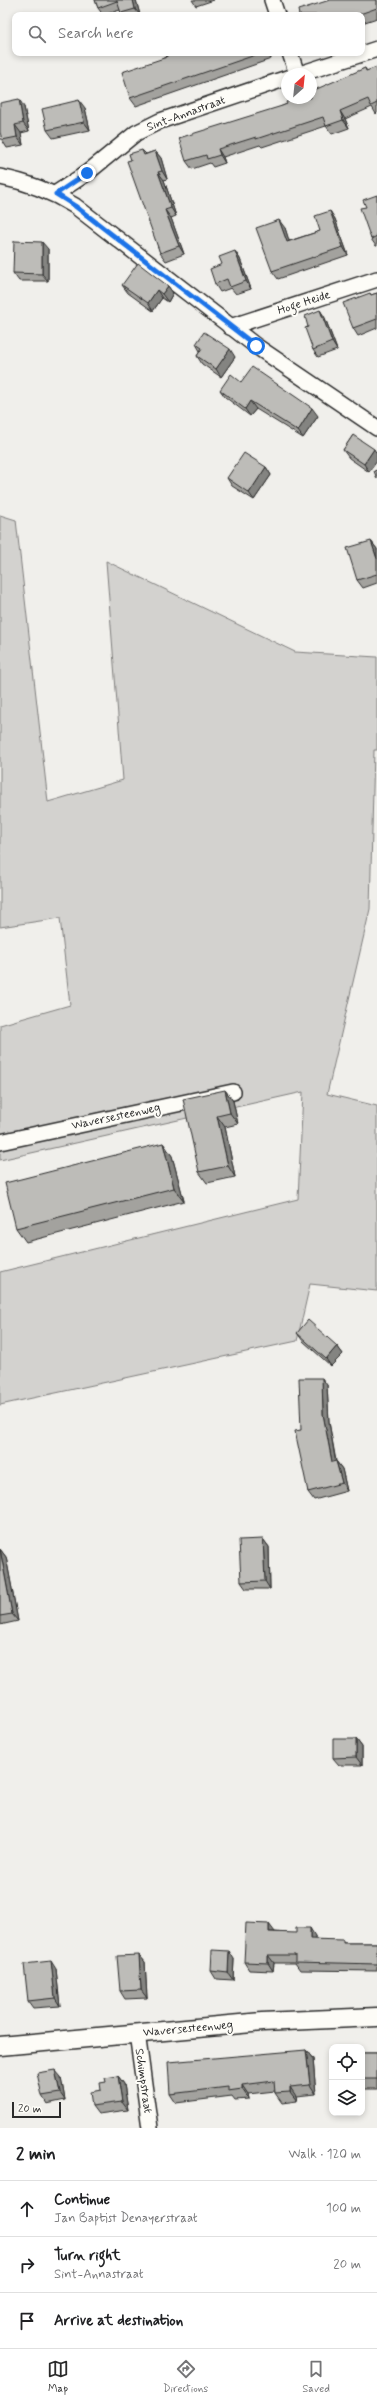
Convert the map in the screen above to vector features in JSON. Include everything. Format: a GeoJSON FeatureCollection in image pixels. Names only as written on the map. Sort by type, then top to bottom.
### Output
{"type":"FeatureCollection","features":[{"type":"Feature","properties":{"kind":"street"},"geometry":{"type":"LineString","coordinates":[[272,0],[276,12]]}},
{"type":"Feature","properties":{"kind":"street"},"geometry":{"type":"LineString","coordinates":[[365,53],[377,49]]}},
{"type":"Feature","properties":{"kind":"street"},"geometry":{"type":"LineString","coordinates":[[291,56],[295,68]]}},
{"type":"Feature","properties":{"kind":"street"},"geometry":{"type":"LineString","coordinates":[[317,68],[355,56]]}},
{"type":"Feature","properties":{"kind":"street","name":"Sint-Annastraat"},"geometry":{"type":"LineString","coordinates":[[56,194],[87,173],[136,132],[160,121],[281,80]]}},
{"type":"Feature","properties":{"kind":"street"},"geometry":{"type":"LineString","coordinates":[[0,177],[18,180],[56,194],[75,206],[230,327],[377,428]]}},
{"type":"Feature","properties":{"kind":"street","name":"Hoge Heide"},"geometry":{"type":"LineString","coordinates":[[230,327],[377,279]]}},
{"type":"Feature","properties":{"kind":"street","name":"Waversesteenweg"},"geometry":{"type":"LineString","coordinates":[[0,1142],[233,1092]]}},
{"type":"Feature","properties":{"kind":"street","name":"Waversesteenweg"},"geometry":{"type":"LineString","coordinates":[[0,2046],[283,2021],[377,2017]]}},
{"type":"Feature","properties":{"kind":"street","name":"Schimpstraat"},"geometry":{"type":"LineString","coordinates":[[137,2033],[150,2128]]}},
{"type":"Feature","properties":{"kind":"shaded area"},"geometry":{"type":"Polygon","coordinates":[[[0,515],[16,520],[48,802],[123,780],[106,561],[295,652],[377,657],[377,750],[374,750],[370,909],[327,1094],[377,1106],[377,1291],[310,1284],[297,1341],[0,1405],[0,1272],[298,1199],[303,1092],[0,1160],[0,1025],[70,1005],[60,918],[0,927],[0,515]]]}},
{"type":"Feature","properties":{"kind":"building"},"geometry":{"type":"Polygon","coordinates":[[[95,0],[133,0],[135,9],[121,12],[117,1],[98,8],[95,0]]]}},
{"type":"Feature","properties":{"kind":"building"},"geometry":{"type":"Polygon","coordinates":[[[330,0],[377,0],[377,8],[365,12],[298,12],[298,10],[330,0]]]}},
{"type":"Feature","properties":{"kind":"building"},"geometry":{"type":"Polygon","coordinates":[[[252,56],[130,98],[122,72],[167,57],[252,56]]]}},
{"type":"Feature","properties":{"kind":"building"},"geometry":{"type":"Polygon","coordinates":[[[377,67],[377,103],[371,106],[368,99],[340,111],[343,120],[326,126],[323,117],[256,139],[256,137],[218,149],[220,155],[207,159],[206,155],[186,161],[179,138],[287,104],[317,104],[317,89],[365,68],[366,71],[377,67]]]}},
{"type":"Feature","properties":{"kind":"building"},"geometry":{"type":"Polygon","coordinates":[[[19,99],[23,123],[15,125],[17,137],[2,140],[0,132],[0,103],[19,99]]]}},
{"type":"Feature","properties":{"kind":"building"},"geometry":{"type":"Polygon","coordinates":[[[79,100],[84,122],[47,130],[42,109],[79,100]]]}},
{"type":"Feature","properties":{"kind":"building"},"geometry":{"type":"Polygon","coordinates":[[[142,150],[144,155],[155,151],[162,171],[158,172],[171,208],[165,210],[179,246],[160,253],[127,161],[131,160],[129,154],[142,150]]]}},
{"type":"Feature","properties":{"kind":"building"},"geometry":{"type":"Polygon","coordinates":[[[377,195],[377,236],[371,239],[360,208],[366,207],[363,200],[377,195]]]}},
{"type":"Feature","properties":{"kind":"building"},"geometry":{"type":"Polygon","coordinates":[[[330,211],[343,247],[272,271],[256,228],[279,220],[287,242],[320,231],[315,216],[330,211]]]}},
{"type":"Feature","properties":{"kind":"building"},"geometry":{"type":"Polygon","coordinates":[[[14,241],[42,242],[42,274],[13,273],[14,241]]]}},
{"type":"Feature","properties":{"kind":"building"},"geometry":{"type":"Polygon","coordinates":[[[235,251],[246,281],[230,287],[227,279],[215,284],[210,269],[222,264],[219,257],[235,251]]]}},
{"type":"Feature","properties":{"kind":"building"},"geometry":{"type":"Polygon","coordinates":[[[138,263],[168,286],[162,294],[157,290],[148,303],[122,285],[138,263]]]}},
{"type":"Feature","properties":{"kind":"building"},"geometry":{"type":"Polygon","coordinates":[[[370,293],[371,295],[377,293],[377,319],[353,328],[343,303],[370,293]]]}},
{"type":"Feature","properties":{"kind":"building"},"geometry":{"type":"Polygon","coordinates":[[[320,310],[332,342],[313,350],[305,328],[308,327],[305,316],[320,310]]]}},
{"type":"Feature","properties":{"kind":"building"},"geometry":{"type":"Polygon","coordinates":[[[204,332],[230,349],[216,369],[197,356],[202,348],[196,344],[204,332]]]}},
{"type":"Feature","properties":{"kind":"building"},"geometry":{"type":"Polygon","coordinates":[[[252,367],[312,408],[298,431],[250,401],[245,409],[220,390],[231,374],[241,382],[252,367]]]}},
{"type":"Feature","properties":{"kind":"building"},"geometry":{"type":"Polygon","coordinates":[[[353,435],[374,449],[364,464],[343,450],[353,435]]]}},
{"type":"Feature","properties":{"kind":"building"},"geometry":{"type":"Polygon","coordinates":[[[244,453],[266,467],[249,493],[227,478],[244,453]]]}},
{"type":"Feature","properties":{"kind":"building"},"geometry":{"type":"Polygon","coordinates":[[[377,470],[377,479],[374,471],[377,470]]]}},
{"type":"Feature","properties":{"kind":"building"},"geometry":{"type":"Polygon","coordinates":[[[371,541],[377,559],[377,574],[357,580],[347,548],[371,541]]]}},
{"type":"Feature","properties":{"kind":"building"},"geometry":{"type":"Polygon","coordinates":[[[225,1090],[230,1113],[217,1116],[228,1166],[199,1172],[183,1099],[225,1090]]]}},
{"type":"Feature","properties":{"kind":"building"},"geometry":{"type":"Polygon","coordinates":[[[163,1143],[174,1188],[16,1228],[5,1183],[163,1143]]]}},
{"type":"Feature","properties":{"kind":"building"},"geometry":{"type":"Polygon","coordinates":[[[308,1320],[337,1346],[326,1359],[297,1333],[308,1320]]]}},
{"type":"Feature","properties":{"kind":"building"},"geometry":{"type":"Polygon","coordinates":[[[299,1378],[322,1378],[323,1414],[332,1462],[336,1461],[342,1483],[308,1492],[295,1431],[301,1430],[299,1378]]]}},
{"type":"Feature","properties":{"kind":"building"},"geometry":{"type":"Polygon","coordinates":[[[263,1539],[265,1581],[241,1582],[239,1540],[263,1539]]]}},
{"type":"Feature","properties":{"kind":"building"},"geometry":{"type":"Polygon","coordinates":[[[0,1549],[12,1614],[0,1616],[0,1549]]]}},
{"type":"Feature","properties":{"kind":"building"},"geometry":{"type":"Polygon","coordinates":[[[333,1739],[356,1739],[356,1757],[333,1758],[333,1739]]]}},
{"type":"Feature","properties":{"kind":"building"},"geometry":{"type":"Polygon","coordinates":[[[246,1923],[269,1924],[269,1932],[296,1933],[296,1928],[310,1928],[310,1939],[343,1940],[343,1943],[377,1943],[377,1964],[295,1962],[295,1955],[268,1955],[268,1963],[244,1962],[246,1923]]]}},
{"type":"Feature","properties":{"kind":"building"},"geometry":{"type":"Polygon","coordinates":[[[212,1950],[229,1951],[228,1973],[211,1971],[212,1950]]]}},
{"type":"Feature","properties":{"kind":"building"},"geometry":{"type":"Polygon","coordinates":[[[139,1955],[141,1990],[120,1991],[117,1956],[139,1955]]]}},
{"type":"Feature","properties":{"kind":"building"},"geometry":{"type":"Polygon","coordinates":[[[51,1961],[55,1998],[28,2001],[24,1964],[51,1961]]]}},
{"type":"Feature","properties":{"kind":"building"},"geometry":{"type":"Polygon","coordinates":[[[306,2050],[310,2085],[290,2087],[290,2092],[275,2093],[274,2081],[242,2085],[242,2089],[228,2091],[228,2087],[170,2094],[168,2062],[306,2050]]]}},
{"type":"Feature","properties":{"kind":"building"},"geometry":{"type":"Polygon","coordinates":[[[365,2053],[377,2053],[377,2079],[365,2079],[365,2053]]]}},
{"type":"Feature","properties":{"kind":"building"},"geometry":{"type":"Polygon","coordinates":[[[55,2070],[60,2093],[42,2096],[37,2073],[55,2070]]]}},
{"type":"Feature","properties":{"kind":"building"},"geometry":{"type":"Polygon","coordinates":[[[118,2076],[122,2102],[92,2106],[90,2092],[101,2090],[100,2083],[106,2082],[105,2078],[118,2076]]]}},
{"type":"Feature","properties":{"kind":"route"},"geometry":{"type":"LineString","coordinates":[[87,173],[56,194],[75,206],[256,346]]}}]}
